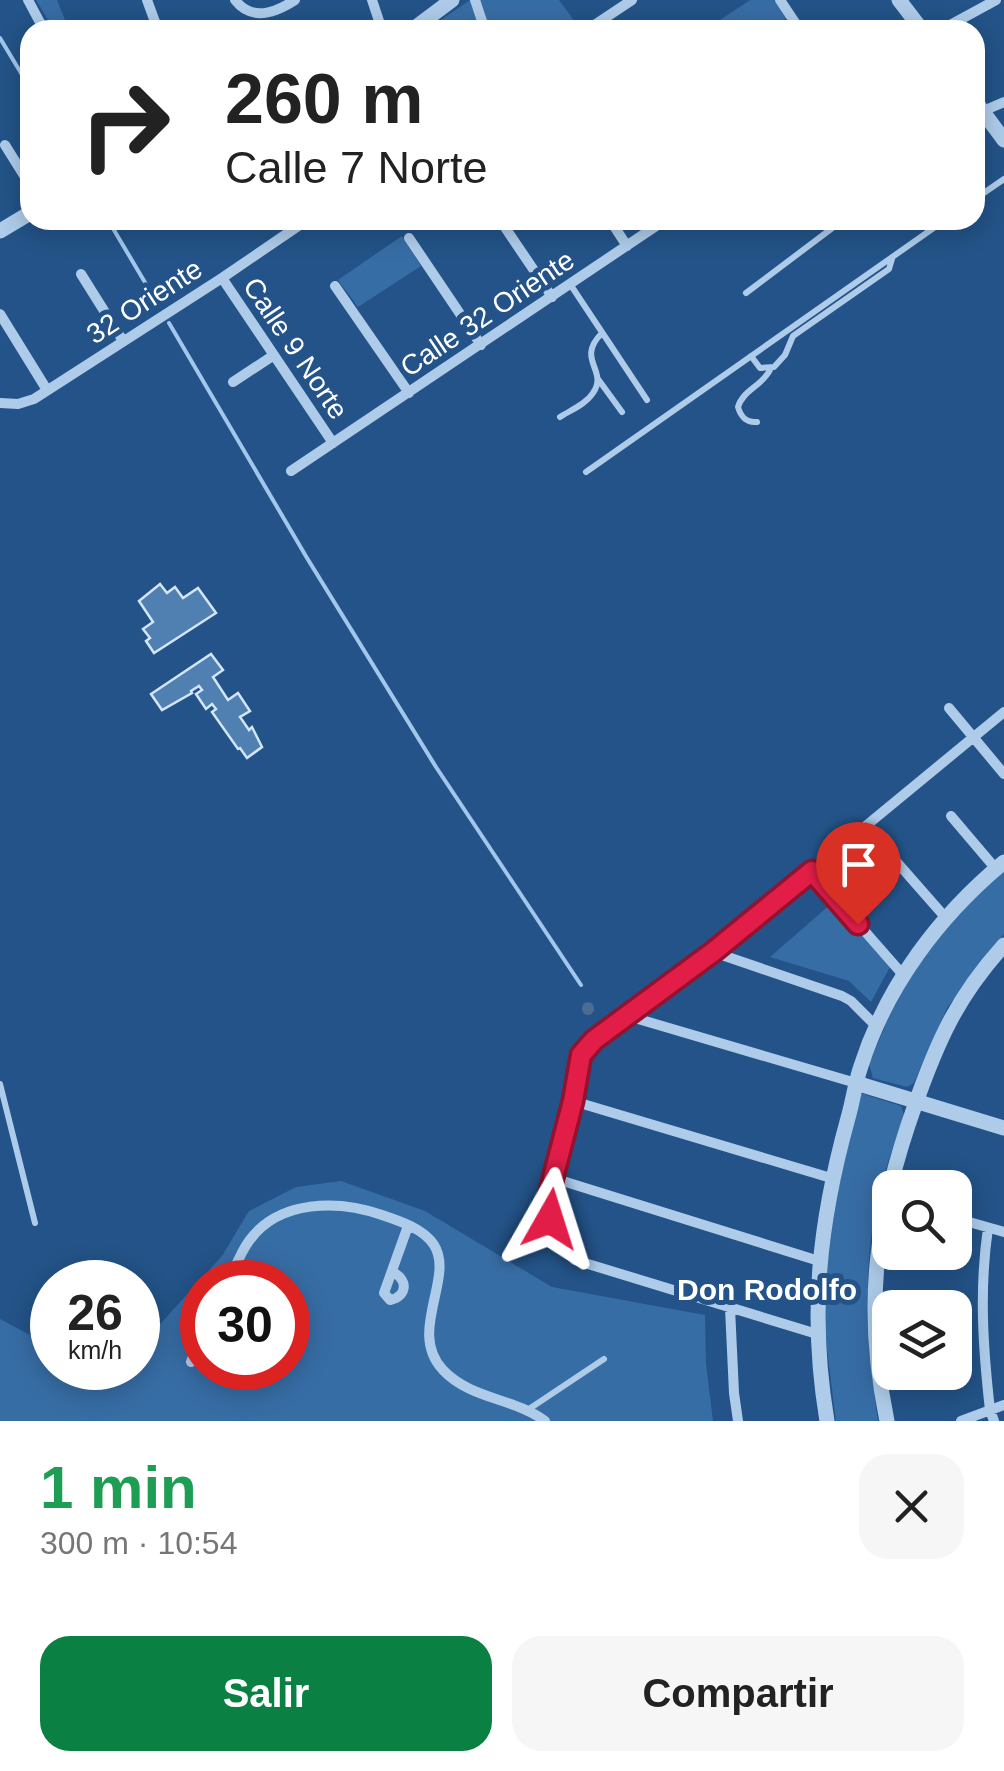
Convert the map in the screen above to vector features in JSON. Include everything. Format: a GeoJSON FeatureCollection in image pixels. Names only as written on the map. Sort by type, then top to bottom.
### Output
{"type":"FeatureCollection","features":[{"type":"Feature","properties":{"kind":"street"},"geometry":{"type":"LineString","coordinates":[[234,0],[250,12],[267,13],[295,0]]}},
{"type":"Feature","properties":{"kind":"street"},"geometry":{"type":"LineString","coordinates":[[425,20],[452,0]]}},
{"type":"Feature","properties":{"kind":"street"},"geometry":{"type":"LineString","coordinates":[[603,20],[632,0]]}},
{"type":"Feature","properties":{"kind":"street"},"geometry":{"type":"LineString","coordinates":[[899,0],[914,20]]}},
{"type":"Feature","properties":{"kind":"street"},"geometry":{"type":"LineString","coordinates":[[959,20],[996,0]]}},
{"type":"Feature","properties":{"kind":"street"},"geometry":{"type":"LineString","coordinates":[[985,118],[1004,140]]}},
{"type":"Feature","properties":{"kind":"street"},"geometry":{"type":"LineString","coordinates":[[5,144],[20,169]]}},
{"type":"Feature","properties":{"kind":"street","name":"32 Oriente"},"geometry":{"type":"LineString","coordinates":[[0,403],[25,403],[47,390],[292,230]]}},
{"type":"Feature","properties":{"kind":"street"},"geometry":{"type":"LineString","coordinates":[[507,230],[552,297]]}},
{"type":"Feature","properties":{"kind":"street"},"geometry":{"type":"LineString","coordinates":[[617,230],[627,246]]}},
{"type":"Feature","properties":{"kind":"street","name":"Calle 32 Oriente"},"geometry":{"type":"LineString","coordinates":[[291,471],[650,230]]}},
{"type":"Feature","properties":{"kind":"street"},"geometry":{"type":"LineString","coordinates":[[408,238],[481,345]]}},
{"type":"Feature","properties":{"kind":"street"},"geometry":{"type":"LineString","coordinates":[[80,274],[124,341]]}},
{"type":"Feature","properties":{"kind":"street","name":"Calle 9 Norte"},"geometry":{"type":"LineString","coordinates":[[222,278],[333,443]]}},
{"type":"Feature","properties":{"kind":"street"},"geometry":{"type":"LineString","coordinates":[[335,286],[409,393]]}},
{"type":"Feature","properties":{"kind":"street"},"geometry":{"type":"LineString","coordinates":[[0,314],[47,390]]}},
{"type":"Feature","properties":{"kind":"street"},"geometry":{"type":"LineString","coordinates":[[233,382],[274,355]]}},
{"type":"Feature","properties":{"kind":"street"},"geometry":{"type":"LineString","coordinates":[[950,708],[1004,774]]}},
{"type":"Feature","properties":{"kind":"street"},"geometry":{"type":"LineString","coordinates":[[817,1334],[575,1260],[560,1244],[548,1202],[581,1055],[594,1040],[713,952],[1004,712]]}},
{"type":"Feature","properties":{"kind":"street"},"geometry":{"type":"LineString","coordinates":[[827,1421],[817,1334],[820,1261],[832,1178],[856,1083],[876,1027],[924,943],[945,917],[1000,866],[952,816]]}},
{"type":"Feature","properties":{"kind":"street"},"geometry":{"type":"LineString","coordinates":[[866,827],[945,917]]}},
{"type":"Feature","properties":{"kind":"street"},"geometry":{"type":"LineString","coordinates":[[812,871],[904,976]]}},
{"type":"Feature","properties":{"kind":"street"},"geometry":{"type":"LineString","coordinates":[[713,952],[842,996],[876,1027]]}},
{"type":"Feature","properties":{"kind":"street"},"geometry":{"type":"LineString","coordinates":[[893,1170],[944,1030],[970,987],[1001,956]]}},
{"type":"Feature","properties":{"kind":"street"},"geometry":{"type":"LineString","coordinates":[[628,1016],[1004,1128]]}},
{"type":"Feature","properties":{"kind":"street"},"geometry":{"type":"LineString","coordinates":[[573,1101],[832,1178]]}},
{"type":"Feature","properties":{"kind":"street"},"geometry":{"type":"LineString","coordinates":[[553,1178],[820,1261]]}},
{"type":"Feature","properties":{"kind":"street"},"geometry":{"type":"LineString","coordinates":[[239,1260],[249,1241],[263,1227],[284,1213],[304,1208],[334,1204],[362,1208],[422,1232],[436,1246],[438,1275],[428,1330],[432,1351],[442,1369],[466,1388],[529,1410],[545,1421]]}},
{"type":"Feature","properties":{"kind":"street"},"geometry":{"type":"LineString","coordinates":[[972,1223],[1004,1232]]}},
{"type":"Feature","properties":{"kind":"street"},"geometry":{"type":"LineString","coordinates":[[392,1272],[408,1226]]}},
{"type":"Feature","properties":{"kind":"street"},"geometry":{"type":"LineString","coordinates":[[988,1228],[981,1300],[992,1416]]}},
{"type":"Feature","properties":{"kind":"street"},"geometry":{"type":"LineString","coordinates":[[876,1270],[878,1368],[887,1421]]}},
{"type":"Feature","properties":{"kind":"street"},"geometry":{"type":"LineString","coordinates":[[730,1308],[738,1421]]}},
{"type":"Feature","properties":{"kind":"street"},"geometry":{"type":"LineString","coordinates":[[961,1421],[992,1416],[1004,1405]]}},
{"type":"Feature","properties":{"kind":"lane"},"geometry":{"type":"LineString","coordinates":[[746,292],[830,230]]}},
{"type":"Feature","properties":{"kind":"lane"},"geometry":{"type":"LineString","coordinates":[[586,472],[931,230]]}},
{"type":"Feature","properties":{"kind":"lane"},"geometry":{"type":"LineString","coordinates":[[757,422],[743,418],[738,406],[740,398],[762,383],[785,355],[793,336],[888,269],[892,257]]}},
{"type":"Feature","properties":{"kind":"lane"},"geometry":{"type":"LineString","coordinates":[[570,284],[647,400]]}},
{"type":"Feature","properties":{"kind":"lane"},"geometry":{"type":"LineString","coordinates":[[602,334],[592,343],[590,352],[598,378],[622,412]]}},
{"type":"Feature","properties":{"kind":"lane"},"geometry":{"type":"LineString","coordinates":[[751,356],[760,368],[771,369]]}},
{"type":"Feature","properties":{"kind":"lane"},"geometry":{"type":"LineString","coordinates":[[560,417],[587,400],[596,390],[598,378]]}},
{"type":"Feature","properties":{"kind":"lane"},"geometry":{"type":"LineString","coordinates":[[0,1084],[35,1224]]}},
{"type":"Feature","properties":{"kind":"lane"},"geometry":{"type":"LineString","coordinates":[[529,1410],[604,1359]]}},
{"type":"Feature","properties":{"kind":"shaded area"},"geometry":{"type":"Polygon","coordinates":[[[36,0],[57,0],[65,20],[48,20],[36,0]]]}},
{"type":"Feature","properties":{"kind":"shaded area"},"geometry":{"type":"Polygon","coordinates":[[[470,0],[559,0],[574,20],[441,20],[470,0]]]}},
{"type":"Feature","properties":{"kind":"shaded area"},"geometry":{"type":"Polygon","coordinates":[[[750,0],[774,0],[787,18],[784,20],[720,20],[750,0]]]}},
{"type":"Feature","properties":{"kind":"shaded area"},"geometry":{"type":"Polygon","coordinates":[[[402,236],[421,266],[358,307],[338,280],[402,236]]]}},
{"type":"Feature","properties":{"kind":"shaded area"},"geometry":{"type":"Polygon","coordinates":[[[1004,871],[1004,934],[947,1008],[914,1083],[907,1087],[873,1078],[869,1064],[911,976],[944,928],[1004,871]]]}},
{"type":"Feature","properties":{"kind":"shaded area"},"geometry":{"type":"Polygon","coordinates":[[[832,903],[891,965],[871,1002],[849,981],[770,957],[832,903]]]}},
{"type":"Feature","properties":{"kind":"shaded area"},"geometry":{"type":"Polygon","coordinates":[[[860,1093],[901,1106],[904,1115],[886,1170],[872,1170],[869,1334],[878,1421],[836,1421],[823,1317],[826,1243],[860,1093]]]}},
{"type":"Feature","properties":{"kind":"shaded area"},"geometry":{"type":"Polygon","coordinates":[[[341,1181],[425,1211],[552,1287],[705,1315],[713,1421],[0,1421],[0,1319],[30,1335],[30,1390],[160,1390],[160,1324],[180,1302],[180,1390],[310,1390],[310,1260],[218,1260],[249,1211],[296,1187],[341,1181]]]}},
{"type":"Feature","properties":{"kind":"building"},"geometry":{"type":"Polygon","coordinates":[[[160,584],[167,593],[175,587],[183,598],[198,588],[216,613],[154,653],[143,629],[153,622],[139,601],[160,584]]]}},
{"type":"Feature","properties":{"kind":"building"},"geometry":{"type":"Polygon","coordinates":[[[211,654],[223,670],[213,677],[228,700],[238,693],[250,711],[240,717],[249,730],[252,727],[262,747],[247,758],[212,712],[216,709],[212,704],[206,709],[196,694],[202,690],[199,686],[162,710],[151,694],[211,654]]]}},
{"type":"Feature","properties":{"kind":"waterway"},"geometry":{"type":"LineString","coordinates":[[0,38],[20,71]]}},
{"type":"Feature","properties":{"kind":"waterway"},"geometry":{"type":"LineString","coordinates":[[114,230],[159,306]]}},
{"type":"Feature","properties":{"kind":"waterway"},"geometry":{"type":"LineString","coordinates":[[169,323],[436,767],[581,985]]}},
{"type":"Feature","properties":{"kind":"district","name":"Don Rodolfo"},"geometry":{"type":"Point","coordinates":[767,1290]}},
{"type":"Feature","properties":{"kind":"route"},"geometry":{"type":"LineString","coordinates":[[550,1219],[548,1202],[553,1178],[581,1055],[587,1046],[713,952],[812,871],[858,924]]}}]}
